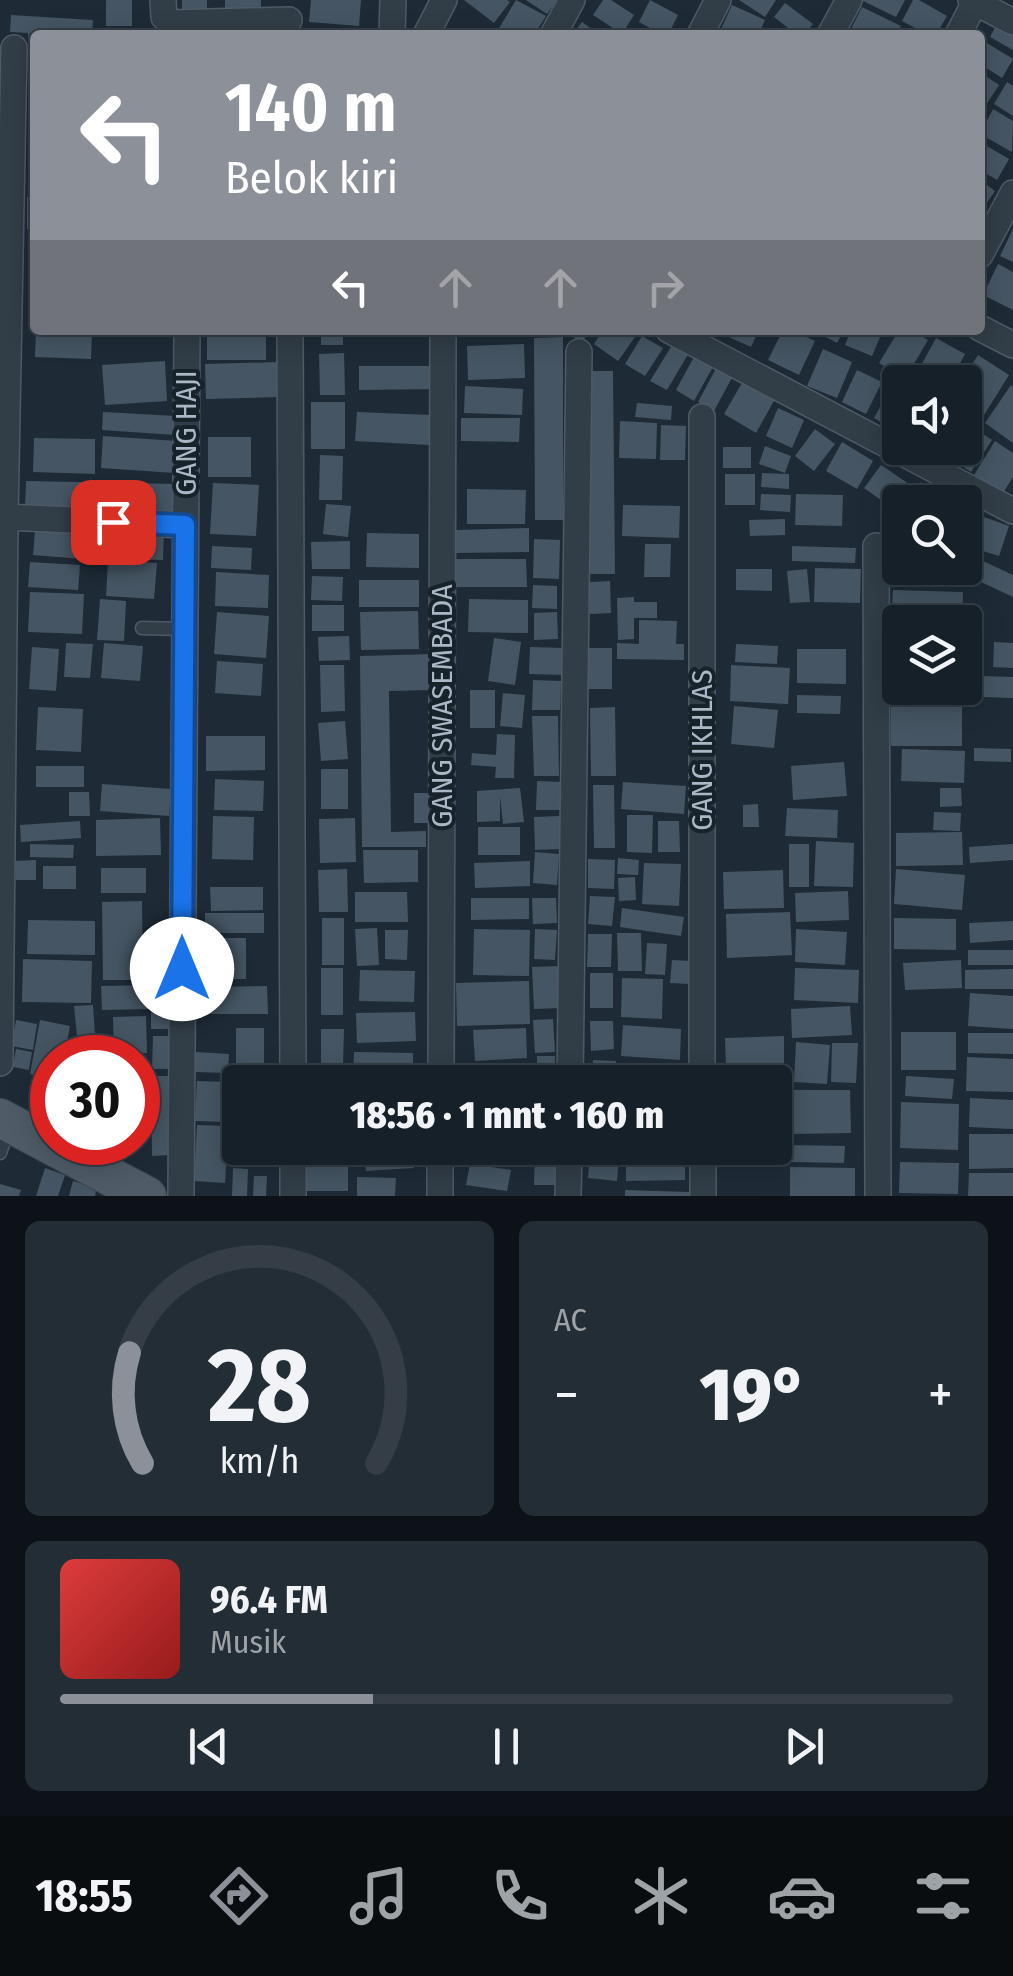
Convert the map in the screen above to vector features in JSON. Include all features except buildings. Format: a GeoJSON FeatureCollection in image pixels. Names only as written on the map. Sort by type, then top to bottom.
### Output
{"type":"FeatureCollection","features":[{"type":"Feature","properties":{"kind":"main road"},"geometry":{"type":"LineString","coordinates":[[3,1131],[30,1138]]}},
{"type":"Feature","properties":{"kind":"main road"},"geometry":{"type":"LineString","coordinates":[[88,1165],[131,1192]]}},
{"type":"Feature","properties":{"kind":"street"},"geometry":{"type":"LineString","coordinates":[[163,0],[164,18],[170,24],[289,18]]}},
{"type":"Feature","properties":{"kind":"street"},"geometry":{"type":"LineString","coordinates":[[426,30],[444,0]]}},
{"type":"Feature","properties":{"kind":"street"},"geometry":{"type":"LineString","coordinates":[[555,30],[572,0]]}},
{"type":"Feature","properties":{"kind":"street"},"geometry":{"type":"LineString","coordinates":[[703,30],[718,0]]}},
{"type":"Feature","properties":{"kind":"street"},"geometry":{"type":"LineString","coordinates":[[833,30],[849,0]]}},
{"type":"Feature","properties":{"kind":"street"},"geometry":{"type":"LineString","coordinates":[[960,30],[973,1],[1013,22]]}},
{"type":"Feature","properties":{"kind":"street"},"geometry":{"type":"LineString","coordinates":[[0,1063],[14,48]]}},
{"type":"Feature","properties":{"kind":"street"},"geometry":{"type":"LineString","coordinates":[[985,246],[1013,193]]}},
{"type":"Feature","properties":{"kind":"street"},"geometry":{"type":"LineString","coordinates":[[985,331],[1013,345]]}},
{"type":"Feature","properties":{"kind":"street","name":"GANG HAJI"},"geometry":{"type":"LineString","coordinates":[[181,1196],[186,335]]}},
{"type":"Feature","properties":{"kind":"street"},"geometry":{"type":"LineString","coordinates":[[290,335],[293,1065]]}},
{"type":"Feature","properties":{"kind":"street","name":"GANG SWASEMBADA"},"geometry":{"type":"LineString","coordinates":[[440,1065],[442,335]]}},
{"type":"Feature","properties":{"kind":"street"},"geometry":{"type":"LineString","coordinates":[[679,335],[1013,511]]}},
{"type":"Feature","properties":{"kind":"street"},"geometry":{"type":"LineString","coordinates":[[570,1065],[579,352]]}},
{"type":"Feature","properties":{"kind":"street","name":"GANG IKHLAS"},"geometry":{"type":"LineString","coordinates":[[702,417],[702,1065]]}},
{"type":"Feature","properties":{"kind":"street"},"geometry":{"type":"LineString","coordinates":[[6,517],[185,525]]}},
{"type":"Feature","properties":{"kind":"street"},"geometry":{"type":"LineString","coordinates":[[876,546],[878,1196]]}},
{"type":"Feature","properties":{"kind":"street"},"geometry":{"type":"LineString","coordinates":[[293,1165],[293,1196]]}},
{"type":"Feature","properties":{"kind":"street"},"geometry":{"type":"LineString","coordinates":[[440,1165],[440,1196]]}},
{"type":"Feature","properties":{"kind":"street"},"geometry":{"type":"LineString","coordinates":[[568,1196],[569,1165]]}},
{"type":"Feature","properties":{"kind":"street"},"geometry":{"type":"LineString","coordinates":[[702,1165],[702,1196]]}},
{"type":"Feature","properties":{"kind":"lane"},"geometry":{"type":"LineString","coordinates":[[142,628],[184,629]]}},
{"type":"Feature","properties":{"kind":"route"},"geometry":{"type":"LineString","coordinates":[[113,522],[185,525],[182,969]]}}]}
